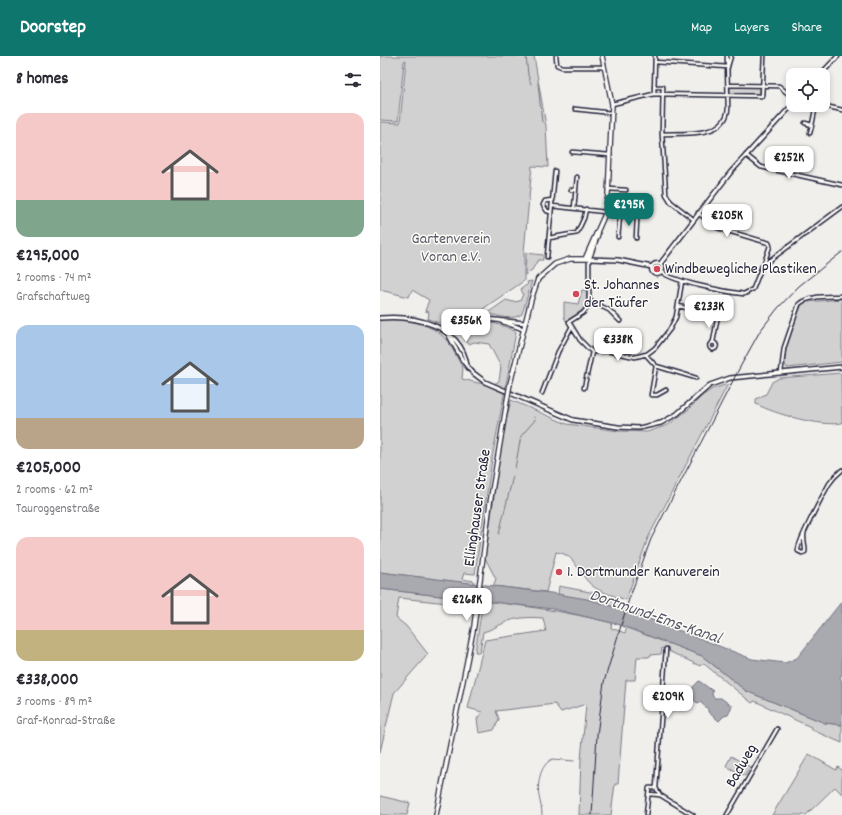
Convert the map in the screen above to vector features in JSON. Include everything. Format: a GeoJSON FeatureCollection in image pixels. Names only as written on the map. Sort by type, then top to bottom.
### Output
{"type":"FeatureCollection","features":[{"type":"Feature","properties":{"kind":"main road"},"geometry":{"type":"LineString","coordinates":[[587,259],[586,252],[598,231],[605,213],[608,189],[612,104],[602,56]]}},
{"type":"Feature","properties":{"kind":"main road","name":"Ellinghauser Straße"},"geometry":{"type":"LineString","coordinates":[[436,815],[460,706],[477,605],[497,455],[510,384],[534,286],[548,268],[570,259],[587,259]]}},
{"type":"Feature","properties":{"kind":"street"},"geometry":{"type":"LineString","coordinates":[[556,56],[557,65],[562,67],[604,67]]}},
{"type":"Feature","properties":{"kind":"street"},"geometry":{"type":"LineString","coordinates":[[654,94],[655,56]]}},
{"type":"Feature","properties":{"kind":"street"},"geometry":{"type":"LineString","coordinates":[[662,134],[706,131],[717,128],[727,116],[728,56]]}},
{"type":"Feature","properties":{"kind":"street"},"geometry":{"type":"LineString","coordinates":[[728,67],[731,56]]}},
{"type":"Feature","properties":{"kind":"street"},"geometry":{"type":"LineString","coordinates":[[612,104],[654,94],[762,96],[764,56]]}},
{"type":"Feature","properties":{"kind":"street"},"geometry":{"type":"LineString","coordinates":[[827,68],[838,56]]}},
{"type":"Feature","properties":{"kind":"street"},"geometry":{"type":"LineString","coordinates":[[655,62],[728,67]]}},
{"type":"Feature","properties":{"kind":"street"},"geometry":{"type":"LineString","coordinates":[[728,85],[780,86],[786,92]]}},
{"type":"Feature","properties":{"kind":"street"},"geometry":{"type":"LineString","coordinates":[[654,87],[663,87],[662,134],[668,198],[694,219]]}},
{"type":"Feature","properties":{"kind":"street"},"geometry":{"type":"LineString","coordinates":[[830,107],[842,110]]}},
{"type":"Feature","properties":{"kind":"street"},"geometry":{"type":"LineString","coordinates":[[576,110],[612,113]]}},
{"type":"Feature","properties":{"kind":"street"},"geometry":{"type":"LineString","coordinates":[[652,267],[656,263],[660,264],[698,213],[746,154],[786,111]]}},
{"type":"Feature","properties":{"kind":"street"},"geometry":{"type":"LineString","coordinates":[[810,133],[815,112]]}},
{"type":"Feature","properties":{"kind":"street"},"geometry":{"type":"LineString","coordinates":[[805,123],[812,125]]}},
{"type":"Feature","properties":{"kind":"street"},"geometry":{"type":"LineString","coordinates":[[572,152],[610,155]]}},
{"type":"Feature","properties":{"kind":"street"},"geometry":{"type":"LineString","coordinates":[[746,154],[761,167],[842,185]]}},
{"type":"Feature","properties":{"kind":"street"},"geometry":{"type":"LineString","coordinates":[[547,257],[555,172]]}},
{"type":"Feature","properties":{"kind":"street"},"geometry":{"type":"LineString","coordinates":[[574,208],[577,177]]}},
{"type":"Feature","properties":{"kind":"street"},"geometry":{"type":"LineString","coordinates":[[608,189],[626,190]]}},
{"type":"Feature","properties":{"kind":"street"},"geometry":{"type":"LineString","coordinates":[[570,190],[576,190]]}},
{"type":"Feature","properties":{"kind":"street"},"geometry":{"type":"LineString","coordinates":[[551,212],[547,211],[543,205],[545,201],[553,200]]}},
{"type":"Feature","properties":{"kind":"street"},"geometry":{"type":"LineString","coordinates":[[636,238],[638,202],[645,202]]}},
{"type":"Feature","properties":{"kind":"street"},"geometry":{"type":"LineString","coordinates":[[552,206],[586,209],[620,216],[637,217]]}},
{"type":"Feature","properties":{"kind":"street"},"geometry":{"type":"LineString","coordinates":[[762,266],[842,207]]}},
{"type":"Feature","properties":{"kind":"street"},"geometry":{"type":"LineString","coordinates":[[549,238],[577,233],[584,218],[586,209]]}},
{"type":"Feature","properties":{"kind":"street"},"geometry":{"type":"LineString","coordinates":[[660,264],[663,269],[662,272],[670,278],[738,293],[750,291],[762,266],[770,244],[718,228],[698,213]]}},
{"type":"Feature","properties":{"kind":"street"},"geometry":{"type":"LineString","coordinates":[[618,237],[620,216]]}},
{"type":"Feature","properties":{"kind":"street"},"geometry":{"type":"LineString","coordinates":[[592,352],[571,328],[569,322],[583,313],[590,301],[587,259],[618,260],[652,267]]}},
{"type":"Feature","properties":{"kind":"street"},"geometry":{"type":"LineString","coordinates":[[652,267],[654,273],[659,274],[662,272]]}},
{"type":"Feature","properties":{"kind":"street"},"geometry":{"type":"LineString","coordinates":[[592,352],[607,351],[630,357],[646,355],[655,348],[670,329],[676,317],[682,281]]}},
{"type":"Feature","properties":{"kind":"street"},"geometry":{"type":"LineString","coordinates":[[781,372],[784,348],[799,304],[805,300],[842,296]]}},
{"type":"Feature","properties":{"kind":"street"},"geometry":{"type":"LineString","coordinates":[[590,301],[609,310],[620,321]]}},
{"type":"Feature","properties":{"kind":"street"},"geometry":{"type":"LineString","coordinates":[[678,306],[718,316],[713,342]]}},
{"type":"Feature","properties":{"kind":"street"},"geometry":{"type":"LineString","coordinates":[[380,318],[390,317],[423,321],[435,325],[456,339],[467,365],[472,372],[485,382],[561,416],[598,425],[639,428],[661,424],[670,419],[702,391],[720,381],[740,376],[842,367]]}},
{"type":"Feature","properties":{"kind":"street"},"geometry":{"type":"LineString","coordinates":[[448,334],[464,322],[472,319],[486,318],[525,323]]}},
{"type":"Feature","properties":{"kind":"street"},"geometry":{"type":"LineString","coordinates":[[498,320],[523,329]]}},
{"type":"Feature","properties":{"kind":"street"},"geometry":{"type":"LineString","coordinates":[[542,393],[558,352],[571,328]]}},
{"type":"Feature","properties":{"kind":"street"},"geometry":{"type":"LineString","coordinates":[[584,388],[592,352]]}},
{"type":"Feature","properties":{"kind":"street"},"geometry":{"type":"LineString","coordinates":[[646,355],[656,366],[696,378]]}},
{"type":"Feature","properties":{"kind":"street"},"geometry":{"type":"LineString","coordinates":[[656,366],[651,395],[657,395],[666,390]]}},
{"type":"Feature","properties":{"kind":"street"},"geometry":{"type":"LineString","coordinates":[[804,534],[805,552],[800,553],[797,548],[804,534],[829,484],[842,470]]}},
{"type":"Feature","properties":{"kind":"street"},"geometry":{"type":"LineString","coordinates":[[660,795],[656,788],[666,649]]}},
{"type":"Feature","properties":{"kind":"street","name":"Badweg"},"geometry":{"type":"LineString","coordinates":[[727,815],[777,729]]}},
{"type":"Feature","properties":{"kind":"street"},"geometry":{"type":"LineString","coordinates":[[646,815],[649,788],[656,788]]}},
{"type":"Feature","properties":{"kind":"street"},"geometry":{"type":"LineString","coordinates":[[649,794],[660,795],[693,815]]}},
{"type":"Feature","properties":{"kind":"green space","name":"Gartenverein Voran e.V."},"geometry":{"type":"Polygon","coordinates":[[[380,56],[534,56],[546,126],[548,167],[532,166],[524,252],[524,281],[484,308],[483,314],[462,318],[449,326],[428,319],[429,312],[425,311],[429,300],[412,290],[409,297],[380,290],[380,122],[400,123],[406,60],[404,61],[398,121],[380,120],[380,56]]]}},
{"type":"Feature","properties":{"kind":"green space"},"geometry":{"type":"Polygon","coordinates":[[[730,86],[760,87],[760,95],[730,94],[730,86]]]}},
{"type":"Feature","properties":{"kind":"green space"},"geometry":{"type":"Polygon","coordinates":[[[526,253],[543,255],[543,260],[538,260],[532,270],[525,275],[526,253]]]}},
{"type":"Feature","properties":{"kind":"green space"},"geometry":{"type":"Polygon","coordinates":[[[532,281],[522,314],[510,318],[489,314],[489,312],[506,300],[513,302],[520,301],[523,294],[521,289],[528,284],[527,282],[532,281]]]}},
{"type":"Feature","properties":{"kind":"green space"},"geometry":{"type":"Polygon","coordinates":[[[582,290],[587,291],[587,302],[585,306],[566,321],[564,317],[564,302],[578,304],[582,290]]]}},
{"type":"Feature","properties":{"kind":"green space"},"geometry":{"type":"Polygon","coordinates":[[[842,299],[842,362],[787,368],[785,356],[789,337],[802,305],[807,302],[842,299]]]}},
{"type":"Feature","properties":{"kind":"green space"},"geometry":{"type":"Polygon","coordinates":[[[380,318],[411,321],[433,329],[443,336],[452,349],[463,368],[462,379],[491,386],[499,381],[501,367],[489,344],[474,342],[469,344],[465,341],[466,334],[470,332],[470,324],[482,322],[494,324],[506,327],[516,332],[493,453],[475,574],[464,573],[462,579],[474,581],[474,584],[380,572],[380,318]]]}},
{"type":"Feature","properties":{"kind":"green space"},"geometry":{"type":"Polygon","coordinates":[[[841,373],[842,423],[822,423],[798,419],[774,412],[756,404],[756,399],[766,394],[772,382],[779,378],[841,373]]]}},
{"type":"Feature","properties":{"kind":"green space"},"geometry":{"type":"Polygon","coordinates":[[[728,384],[648,538],[626,600],[605,593],[594,587],[584,577],[569,557],[556,552],[546,592],[493,586],[496,579],[485,558],[503,434],[511,400],[567,424],[619,431],[647,432],[668,425],[712,389],[728,384]]]}},
{"type":"Feature","properties":{"kind":"green space"},"geometry":{"type":"Polygon","coordinates":[[[559,586],[600,594],[622,604],[622,609],[558,594],[559,586]]]}},
{"type":"Feature","properties":{"kind":"green space"},"geometry":{"type":"Polygon","coordinates":[[[380,589],[458,598],[458,604],[399,598],[396,618],[406,626],[428,654],[394,693],[380,752],[380,589]]]}},
{"type":"Feature","properties":{"kind":"green space"},"geometry":{"type":"Polygon","coordinates":[[[483,601],[548,610],[612,623],[611,628],[625,633],[627,628],[702,656],[746,691],[825,723],[842,725],[842,743],[810,729],[811,727],[755,701],[752,703],[703,663],[700,666],[662,648],[661,654],[650,655],[649,657],[637,657],[635,680],[626,680],[618,784],[615,784],[611,815],[579,815],[581,760],[586,704],[561,712],[555,704],[496,711],[499,719],[494,730],[479,733],[477,719],[482,712],[468,708],[485,640],[546,631],[543,618],[528,618],[509,621],[483,632],[480,652],[475,652],[483,601]]]}},
{"type":"Feature","properties":{"kind":"green space"},"geometry":{"type":"Polygon","coordinates":[[[809,754],[836,770],[838,767],[842,770],[842,794],[835,787],[806,815],[772,815],[809,754]]]}},
{"type":"Feature","properties":{"kind":"green space"},"geometry":{"type":"Polygon","coordinates":[[[731,756],[750,767],[745,776],[726,766],[731,756]]]}},
{"type":"Feature","properties":{"kind":"green space"},"geometry":{"type":"Polygon","coordinates":[[[380,796],[410,803],[407,815],[380,815],[380,796]]]}},
{"type":"Feature","properties":{"kind":"shaded area"},"geometry":{"type":"Polygon","coordinates":[[[380,572],[551,593],[587,599],[632,612],[752,659],[785,663],[797,658],[842,601],[842,675],[840,677],[842,682],[842,725],[825,723],[746,691],[702,656],[617,624],[553,609],[380,589],[380,572]]]}},
{"type":"Feature","properties":{"kind":"shaded area"},"geometry":{"type":"Polygon","coordinates":[[[699,681],[713,691],[712,695],[714,698],[721,698],[732,706],[728,715],[724,716],[719,721],[708,712],[708,709],[700,702],[697,703],[689,695],[689,691],[699,681]]]}},
{"type":"Feature","properties":{"kind":"waterway"},"geometry":{"type":"LineString","coordinates":[[526,56],[528,75],[531,84]]}},
{"type":"Feature","properties":{"kind":"waterway"},"geometry":{"type":"LineString","coordinates":[[538,83],[542,122]]}},
{"type":"Feature","properties":{"kind":"waterway"},"geometry":{"type":"LineString","coordinates":[[515,468],[521,436],[535,420],[534,417]]}},
{"type":"Feature","properties":{"kind":"waterway"},"geometry":{"type":"LineString","coordinates":[[499,534],[513,476]]}},
{"type":"Feature","properties":{"kind":"waterway"},"geometry":{"type":"LineString","coordinates":[[542,815],[539,796],[539,780],[542,770],[545,765],[553,759],[574,761]]}},
{"type":"Feature","properties":{"kind":"railway"},"geometry":{"type":"LineString","coordinates":[[592,815],[597,735],[604,682],[629,599],[651,539],[760,331],[778,308],[799,286],[842,252]]}},
{"type":"Feature","properties":{"kind":"place","name":"Windbewegliche Plastiken"},"geometry":{"type":"Point","coordinates":[657,269]}},
{"type":"Feature","properties":{"kind":"place","name":"St. Johannes der Täufer"},"geometry":{"type":"Point","coordinates":[576,294]}},
{"type":"Feature","properties":{"kind":"place","name":"1. Dortmunder Kanuverein"},"geometry":{"type":"Point","coordinates":[559,572]}},
{"type":"Feature","properties":{"kind":"water label","name":"Dortmund-Ems-Kanal"},"geometry":{"type":"Point","coordinates":[655,618]}}]}
